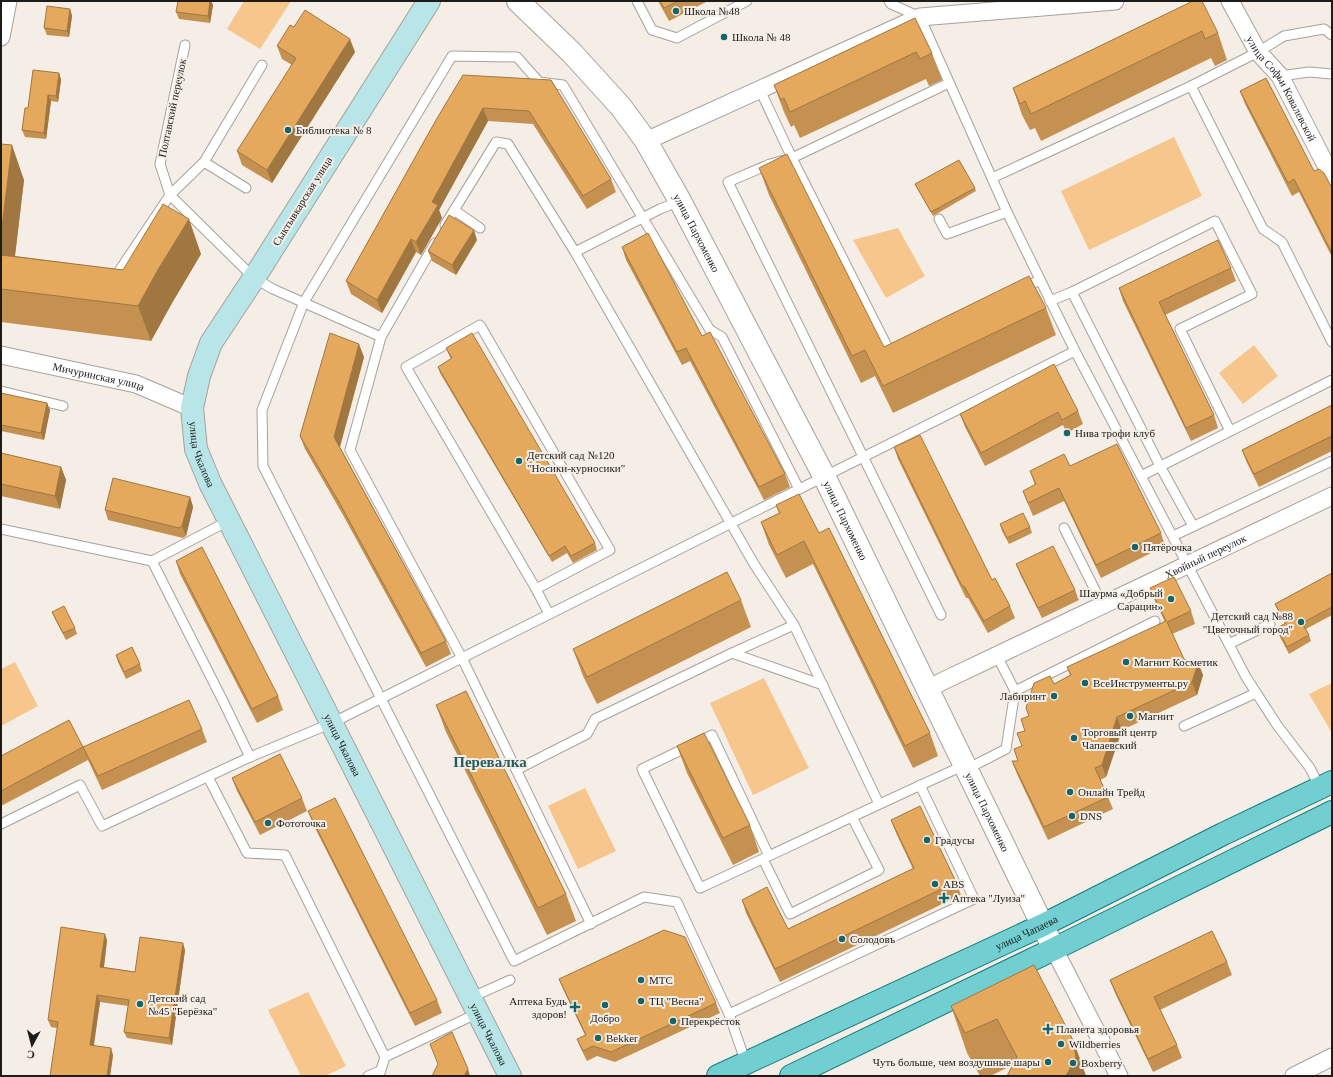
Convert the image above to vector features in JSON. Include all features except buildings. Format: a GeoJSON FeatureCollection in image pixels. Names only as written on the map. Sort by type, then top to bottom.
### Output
{"type":"FeatureCollection","features":[{"type":"Feature","properties":{"kind":"main road","name":"Сыктывкарская улица"},"geometry":{"type":"LineString","coordinates":[[192,408],[199,376],[211,343],[254,278],[429,1]]}},
{"type":"Feature","properties":{"kind":"main road","name":"улица Чкалова"},"geometry":{"type":"LineString","coordinates":[[192,408],[196,449],[228,521],[332,723],[510,1076]]}},
{"type":"Feature","properties":{"kind":"main road","name":"улица Чапаева"},"geometry":{"type":"LineString","coordinates":[[718,1076],[1043,925],[1223,834],[1326,785]]}},
{"type":"Feature","properties":{"kind":"main road"},"geometry":{"type":"LineString","coordinates":[[791,1076],[1054,949],[1332,812]]}},
{"type":"Feature","properties":{"kind":"street","name":"улица Пархоменко"},"geometry":{"type":"LineString","coordinates":[[518,1],[572,53],[621,107],[646,141],[680,201],[824,476],[1054,949],[1119,1076]]}},
{"type":"Feature","properties":{"kind":"street"},"geometry":{"type":"LineString","coordinates":[[646,141],[920,17],[1115,1]]}},
{"type":"Feature","properties":{"kind":"street","name":"улица Софьи Ковалевской"},"geometry":{"type":"LineString","coordinates":[[1230,1],[1258,52],[1280,76],[1332,177]]}},
{"type":"Feature","properties":{"kind":"street"},"geometry":{"type":"LineString","coordinates":[[1,37],[5,11]]}},
{"type":"Feature","properties":{"kind":"street","name":"Мичуринская улица"},"geometry":{"type":"LineString","coordinates":[[1,355],[136,384],[192,408]]}},
{"type":"Feature","properties":{"kind":"street","name":"Хвойный переулок"},"geometry":{"type":"LineString","coordinates":[[928,690],[941,682],[1332,496]]}},
{"type":"Feature","properties":{"kind":"street"},"geometry":{"type":"LineString","coordinates":[[1294,1076],[1332,1057]]}},
{"type":"Feature","properties":{"kind":"lane"},"geometry":{"type":"LineString","coordinates":[[637,1],[652,30],[677,38],[747,1]]}},
{"type":"Feature","properties":{"kind":"lane"},"geometry":{"type":"LineString","coordinates":[[889,1],[891,4],[920,17],[1007,212],[1050,301],[1246,677],[1278,726],[1310,768],[1326,785]]}},
{"type":"Feature","properties":{"kind":"lane"},"geometry":{"type":"LineString","coordinates":[[992,178],[1190,86],[1258,52],[1284,36],[1324,29],[1332,35]]}},
{"type":"Feature","properties":{"kind":"lane","name":"Полтавский переулок"},"geometry":{"type":"LineString","coordinates":[[185,45],[160,164],[170,195],[254,278],[273,289],[381,337]]}},
{"type":"Feature","properties":{"kind":"lane"},"geometry":{"type":"LineString","coordinates":[[746,1063],[730,1014],[677,902],[644,897],[514,961],[263,466],[262,410],[304,302],[452,56],[517,57],[539,82],[563,85],[710,330],[722,337],[799,489]]}},
{"type":"Feature","properties":{"kind":"lane"},"geometry":{"type":"LineString","coordinates":[[106,279],[113,280],[170,195],[204,162],[262,65]]}},
{"type":"Feature","properties":{"kind":"lane"},"geometry":{"type":"LineString","coordinates":[[1280,76],[1309,72],[1332,74]]}},
{"type":"Feature","properties":{"kind":"lane"},"geometry":{"type":"LineString","coordinates":[[941,615],[728,182],[770,164],[792,158],[949,83]]}},
{"type":"Feature","properties":{"kind":"lane"},"geometry":{"type":"LineString","coordinates":[[1190,86],[1262,229],[1282,242],[1332,342]]}},
{"type":"Feature","properties":{"kind":"lane"},"geometry":{"type":"LineString","coordinates":[[760,90],[792,158],[890,352],[904,345]]}},
{"type":"Feature","properties":{"kind":"lane"},"geometry":{"type":"LineString","coordinates":[[591,924],[462,658],[350,450],[381,337],[440,233],[496,142],[508,144],[575,252],[754,564],[794,625],[879,804]]}},
{"type":"Feature","properties":{"kind":"lane"},"geometry":{"type":"LineString","coordinates":[[204,162],[246,188]]}},
{"type":"Feature","properties":{"kind":"lane"},"geometry":{"type":"LineString","coordinates":[[575,252],[680,201]]}},
{"type":"Feature","properties":{"kind":"lane"},"geometry":{"type":"LineString","coordinates":[[454,210],[480,228]]}},
{"type":"Feature","properties":{"kind":"lane"},"geometry":{"type":"LineString","coordinates":[[939,219],[947,234],[1007,212]]}},
{"type":"Feature","properties":{"kind":"lane"},"geometry":{"type":"LineString","coordinates":[[1050,301],[1072,292],[1215,221],[1252,294],[1180,329],[1230,431]]}},
{"type":"Feature","properties":{"kind":"lane"},"geometry":{"type":"LineString","coordinates":[[1017,291],[1040,280]]}},
{"type":"Feature","properties":{"kind":"lane"},"geometry":{"type":"LineString","coordinates":[[1072,292],[1160,466],[1193,526]]}},
{"type":"Feature","properties":{"kind":"lane"},"geometry":{"type":"LineString","coordinates":[[536,589],[610,550],[480,325],[406,367],[536,589],[549,614]]}},
{"type":"Feature","properties":{"kind":"lane"},"geometry":{"type":"LineString","coordinates":[[1,824],[80,785],[102,826],[250,757],[332,723],[1075,351]]}},
{"type":"Feature","properties":{"kind":"lane"},"geometry":{"type":"LineString","coordinates":[[1141,476],[1332,380]]}},
{"type":"Feature","properties":{"kind":"lane"},"geometry":{"type":"LineString","coordinates":[[1,391],[63,406]]}},
{"type":"Feature","properties":{"kind":"lane"},"geometry":{"type":"LineString","coordinates":[[1173,536],[1332,462]]}},
{"type":"Feature","properties":{"kind":"lane"},"geometry":{"type":"LineString","coordinates":[[1,529],[152,561],[228,521]]}},
{"type":"Feature","properties":{"kind":"lane"},"geometry":{"type":"LineString","coordinates":[[1064,528],[1103,606]]}},
{"type":"Feature","properties":{"kind":"lane"},"geometry":{"type":"LineString","coordinates":[[152,561],[250,757]]}},
{"type":"Feature","properties":{"kind":"lane"},"geometry":{"type":"LineString","coordinates":[[1015,691],[1155,621]]}},
{"type":"Feature","properties":{"kind":"lane"},"geometry":{"type":"LineString","coordinates":[[1230,644],[1270,624]]}},
{"type":"Feature","properties":{"kind":"lane"},"geometry":{"type":"LineString","coordinates":[[516,770],[587,734],[595,719],[794,625]]}},
{"type":"Feature","properties":{"kind":"lane"},"geometry":{"type":"LineString","coordinates":[[732,653],[823,685]]}},
{"type":"Feature","properties":{"kind":"lane"},"geometry":{"type":"LineString","coordinates":[[852,817],[879,870],[790,914],[766,857],[712,736],[642,769],[700,888],[766,857],[852,817],[879,804],[920,785],[1006,749],[1015,691],[997,656]]}},
{"type":"Feature","properties":{"kind":"lane"},"geometry":{"type":"LineString","coordinates":[[1184,726],[1256,693]]}},
{"type":"Feature","properties":{"kind":"lane"},"geometry":{"type":"LineString","coordinates":[[208,777],[247,853],[285,855],[385,1057]]}},
{"type":"Feature","properties":{"kind":"lane"},"geometry":{"type":"LineString","coordinates":[[730,1014],[974,900],[920,785]]}},
{"type":"Feature","properties":{"kind":"lane"},"geometry":{"type":"LineString","coordinates":[[368,1076],[380,1073],[385,1057],[474,1006],[510,980]]}},
{"type":"Feature","properties":{"kind":"shaded area"},"geometry":{"type":"Polygon","coordinates":[[[244,1],[291,1],[260,49],[227,29],[244,1]]]}},
{"type":"Feature","properties":{"kind":"shaded area"},"geometry":{"type":"Polygon","coordinates":[[[1174,137],[1202,196],[1089,250],[1061,191],[1174,137]]]}},
{"type":"Feature","properties":{"kind":"shaded area"},"geometry":{"type":"Polygon","coordinates":[[[898,228],[925,276],[886,298],[853,240],[898,228]]]}},
{"type":"Feature","properties":{"kind":"shaded area"},"geometry":{"type":"Polygon","coordinates":[[[1254,345],[1278,376],[1243,404],[1219,373],[1254,345]]]}},
{"type":"Feature","properties":{"kind":"shaded area"},"geometry":{"type":"Polygon","coordinates":[[[15,662],[38,706],[1,726],[1,669],[15,662]]]}},
{"type":"Feature","properties":{"kind":"shaded area"},"geometry":{"type":"Polygon","coordinates":[[[764,678],[809,768],[753,795],[710,703],[764,678]]]}},
{"type":"Feature","properties":{"kind":"shaded area"},"geometry":{"type":"Polygon","coordinates":[[[1332,683],[1332,733],[1309,694],[1332,683]]]}},
{"type":"Feature","properties":{"kind":"shaded area"},"geometry":{"type":"Polygon","coordinates":[[[585,788],[616,851],[578,869],[548,806],[585,788]]]}},
{"type":"Feature","properties":{"kind":"shaded area"},"geometry":{"type":"Polygon","coordinates":[[[308,992],[346,1066],[325,1076],[301,1076],[268,1010],[308,992]]]}},
{"type":"Feature","properties":{"kind":"place","name":"Школа №48"},"geometry":{"type":"Point","coordinates":[676,11]}},
{"type":"Feature","properties":{"kind":"place","name":"Школа № 48"},"geometry":{"type":"Point","coordinates":[724,37]}},
{"type":"Feature","properties":{"kind":"place","name":"Библиотека № 8"},"geometry":{"type":"Point","coordinates":[288,130]}},
{"type":"Feature","properties":{"kind":"place","name":"Нива трофи клуб"},"geometry":{"type":"Point","coordinates":[1067,433]}},
{"type":"Feature","properties":{"kind":"place","name":"Детский сад №120 \"Носики-курносики\""},"geometry":{"type":"Point","coordinates":[519,461]}},
{"type":"Feature","properties":{"kind":"place","name":"Пятёрочка"},"geometry":{"type":"Point","coordinates":[1135,547]}},
{"type":"Feature","properties":{"kind":"place","name":"Шаурма «Добрый Сарацин»"},"geometry":{"type":"Point","coordinates":[1171,599]}},
{"type":"Feature","properties":{"kind":"place","name":"Детский сад №88 \"Цветочный город\""},"geometry":{"type":"Point","coordinates":[1301,622]}},
{"type":"Feature","properties":{"kind":"place","name":"Магнит Косметик"},"geometry":{"type":"Point","coordinates":[1126,662]}},
{"type":"Feature","properties":{"kind":"place","name":"ВсеИнструменты.ру"},"geometry":{"type":"Point","coordinates":[1085,683]}},
{"type":"Feature","properties":{"kind":"place","name":"Лабиринт"},"geometry":{"type":"Point","coordinates":[1054,696]}},
{"type":"Feature","properties":{"kind":"place","name":"Магнит"},"geometry":{"type":"Point","coordinates":[1130,716]}},
{"type":"Feature","properties":{"kind":"place","name":"Торговый центр Чапаевский"},"geometry":{"type":"Point","coordinates":[1074,738]}},
{"type":"Feature","properties":{"kind":"place","name":"Онлайн Трейд"},"geometry":{"type":"Point","coordinates":[1070,792]}},
{"type":"Feature","properties":{"kind":"place","name":"DNS"},"geometry":{"type":"Point","coordinates":[1072,816]}},
{"type":"Feature","properties":{"kind":"place","name":"Фототочка"},"geometry":{"type":"Point","coordinates":[268,823]}},
{"type":"Feature","properties":{"kind":"place","name":"Градусы"},"geometry":{"type":"Point","coordinates":[927,840]}},
{"type":"Feature","properties":{"kind":"place","name":"ABS"},"geometry":{"type":"Point","coordinates":[935,884]}},
{"type":"Feature","properties":{"kind":"place","name":"Аптека \"Луиза\""},"geometry":{"type":"Point","coordinates":[944,898]}},
{"type":"Feature","properties":{"kind":"place","name":"Солодовъ"},"geometry":{"type":"Point","coordinates":[842,939]}},
{"type":"Feature","properties":{"kind":"place","name":"МТС"},"geometry":{"type":"Point","coordinates":[641,980]}},
{"type":"Feature","properties":{"kind":"place","name":"ТЦ \"Весна\""},"geometry":{"type":"Point","coordinates":[641,1001]}},
{"type":"Feature","properties":{"kind":"place","name":"Детский сад №45 \"Берёзка\""},"geometry":{"type":"Point","coordinates":[140,1004]}},
{"type":"Feature","properties":{"kind":"place","name":"Добро"},"geometry":{"type":"Point","coordinates":[605,1005]}},
{"type":"Feature","properties":{"kind":"place","name":"Аптека Будь здоров!"},"geometry":{"type":"Point","coordinates":[575,1007]}},
{"type":"Feature","properties":{"kind":"place","name":"Перекрёсток"},"geometry":{"type":"Point","coordinates":[673,1021]}},
{"type":"Feature","properties":{"kind":"place","name":"Планета здоровья"},"geometry":{"type":"Point","coordinates":[1048,1029]}},
{"type":"Feature","properties":{"kind":"place","name":"Bekker"},"geometry":{"type":"Point","coordinates":[598,1038]}},
{"type":"Feature","properties":{"kind":"place","name":"Wildberries"},"geometry":{"type":"Point","coordinates":[1061,1044]}},
{"type":"Feature","properties":{"kind":"place","name":"Чуть больше, чем воздушные шары"},"geometry":{"type":"Point","coordinates":[1048,1062]}},
{"type":"Feature","properties":{"kind":"place","name":"Boxberry"},"geometry":{"type":"Point","coordinates":[1073,1063]}},
{"type":"Feature","properties":{"kind":"district","name":"Перевалка"},"geometry":{"type":"Point","coordinates":[490,762]}}]}
